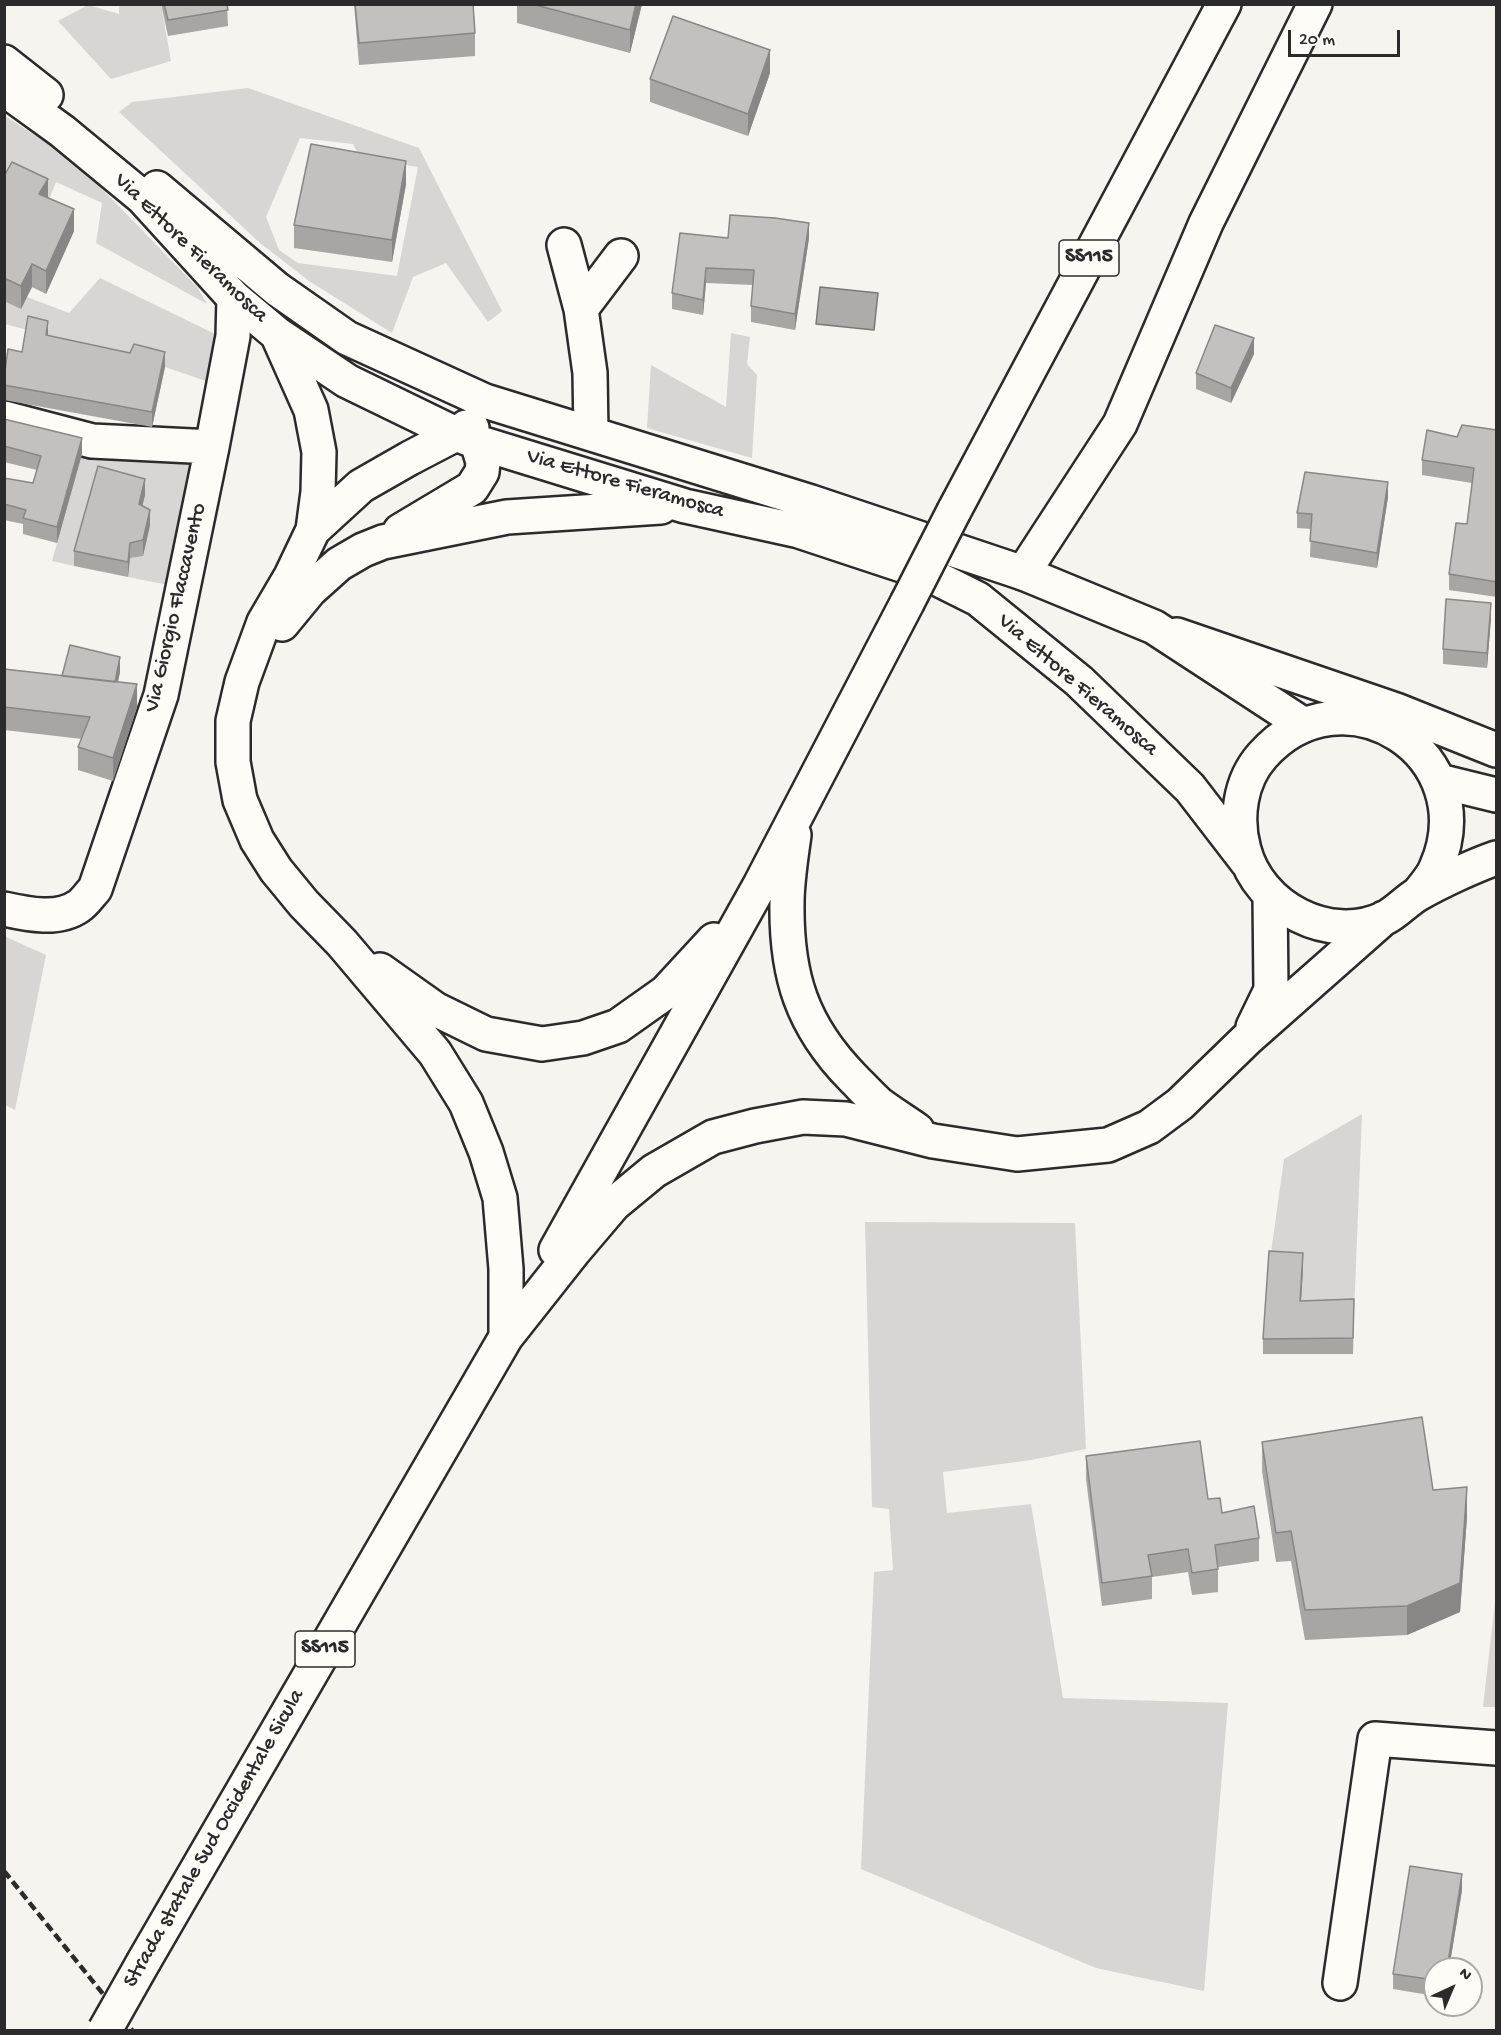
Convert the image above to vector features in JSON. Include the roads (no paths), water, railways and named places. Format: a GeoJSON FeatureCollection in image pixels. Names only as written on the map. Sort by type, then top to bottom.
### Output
{"type":"FeatureCollection","features":[{"type":"Feature","properties":{"kind":"main road","name":"SS115"},"geometry":{"type":"LineString","coordinates":[[796,815],[954,511],[1224,4]]}},
{"type":"Feature","properties":{"kind":"main road"},"geometry":{"type":"LineString","coordinates":[[1023,573],[1120,424],[1206,223],[1315,4]]}},
{"type":"Feature","properties":{"kind":"main road","name":"Via Ettore Fieramosca"},"geometry":{"type":"LineString","coordinates":[[4,62],[89,130],[277,289],[346,338],[485,401],[811,502],[1023,573],[1154,627],[1304,725]]}},
{"type":"Feature","properties":{"kind":"main road","name":"Via Ettore Fieramosca"},"geometry":{"type":"LineString","coordinates":[[4,89],[62,131],[142,197],[234,298],[277,334],[346,381],[467,435],[685,506],[799,531],[926,573],[978,599],[1079,681],[1190,788],[1247,862]]}},
{"type":"Feature","properties":{"kind":"main road"},"geometry":{"type":"LineString","coordinates":[[564,245],[581,309],[590,373],[591,433]]}},
{"type":"Feature","properties":{"kind":"main road"},"geometry":{"type":"LineString","coordinates":[[581,309],[621,256]]}},
{"type":"Feature","properties":{"kind":"main road"},"geometry":{"type":"LineString","coordinates":[[277,289],[309,333],[370,373],[444,410],[467,435],[483,462],[482,472],[472,488],[383,542]]}},
{"type":"Feature","properties":{"kind":"main road","name":"Via Giorgio Flaccavento"},"geometry":{"type":"LineString","coordinates":[[4,909],[31,915],[64,912],[79,906],[95,889],[161,695],[233,336],[234,298]]}},
{"type":"Feature","properties":{"kind":"main road"},"geometry":{"type":"LineString","coordinates":[[277,334],[311,410],[319,452],[318,492],[313,530],[291,576],[264,622],[242,682],[233,720],[233,762],[240,800],[257,840],[276,870],[435,1053],[466,1103],[486,1152],[501,1198],[511,1331]]}},
{"type":"Feature","properties":{"kind":"main road"},"geometry":{"type":"LineString","coordinates":[[4,417],[92,441],[212,447]]}},
{"type":"Feature","properties":{"kind":"main road"},"geometry":{"type":"LineString","coordinates":[[313,530],[361,486],[410,458],[495,426],[634,473],[741,480]]}},
{"type":"Feature","properties":{"kind":"main road"},"geometry":{"type":"LineString","coordinates":[[242,682],[287,617],[310,590],[339,564],[383,542],[507,517],[685,506]]}},
{"type":"Feature","properties":{"kind":"main road"},"geometry":{"type":"LineString","coordinates":[[1154,627],[1396,710],[1497,750]]}},
{"type":"Feature","properties":{"kind":"main road"},"geometry":{"type":"LineString","coordinates":[[1384,918],[1361,925],[1336,926],[1312,921],[1290,911],[1269,896],[1247,862],[1240,835],[1239,808],[1246,781],[1260,758],[1280,738],[1304,725],[1329,718],[1356,718],[1382,725],[1406,738],[1425,758],[1439,781],[1446,810],[1446,841],[1436,870],[1418,894]]}},
{"type":"Feature","properties":{"kind":"main road"},"geometry":{"type":"LineString","coordinates":[[1439,781],[1497,795]]}},
{"type":"Feature","properties":{"kind":"main road"},"geometry":{"type":"LineString","coordinates":[[511,1331],[760,885],[796,815]]}},
{"type":"Feature","properties":{"kind":"main road"},"geometry":{"type":"LineString","coordinates":[[796,815],[786,902],[793,978],[805,1012],[823,1044],[877,1102],[933,1141]]}},
{"type":"Feature","properties":{"kind":"main road"},"geometry":{"type":"LineString","coordinates":[[511,1331],[614,1204],[654,1171],[713,1137],[803,1117],[846,1119],[933,1141],[1017,1154],[1108,1145],[1149,1127],[1172,1109],[1384,918],[1418,894],[1497,858]]}},
{"type":"Feature","properties":{"kind":"main road"},"geometry":{"type":"LineString","coordinates":[[342,944],[435,1009],[486,1035],[542,1044],[583,1038],[618,1026],[666,992],[760,885]]}},
{"type":"Feature","properties":{"kind":"main road"},"geometry":{"type":"LineString","coordinates":[[1247,1040],[1271,990],[1272,950],[1269,896]]}},
{"type":"Feature","properties":{"kind":"main road","name":"Strada statale Sud Occidentale Sicula"},"geometry":{"type":"LineString","coordinates":[[105,2031],[511,1331]]}},
{"type":"Feature","properties":{"kind":"main road"},"geometry":{"type":"LineString","coordinates":[[1340,1983],[1375,1739],[1497,1748]]}},
{"type":"Feature","properties":{"kind":"railway"},"geometry":{"type":"LineString","coordinates":[[4,1871],[132,2030]]}}]}
